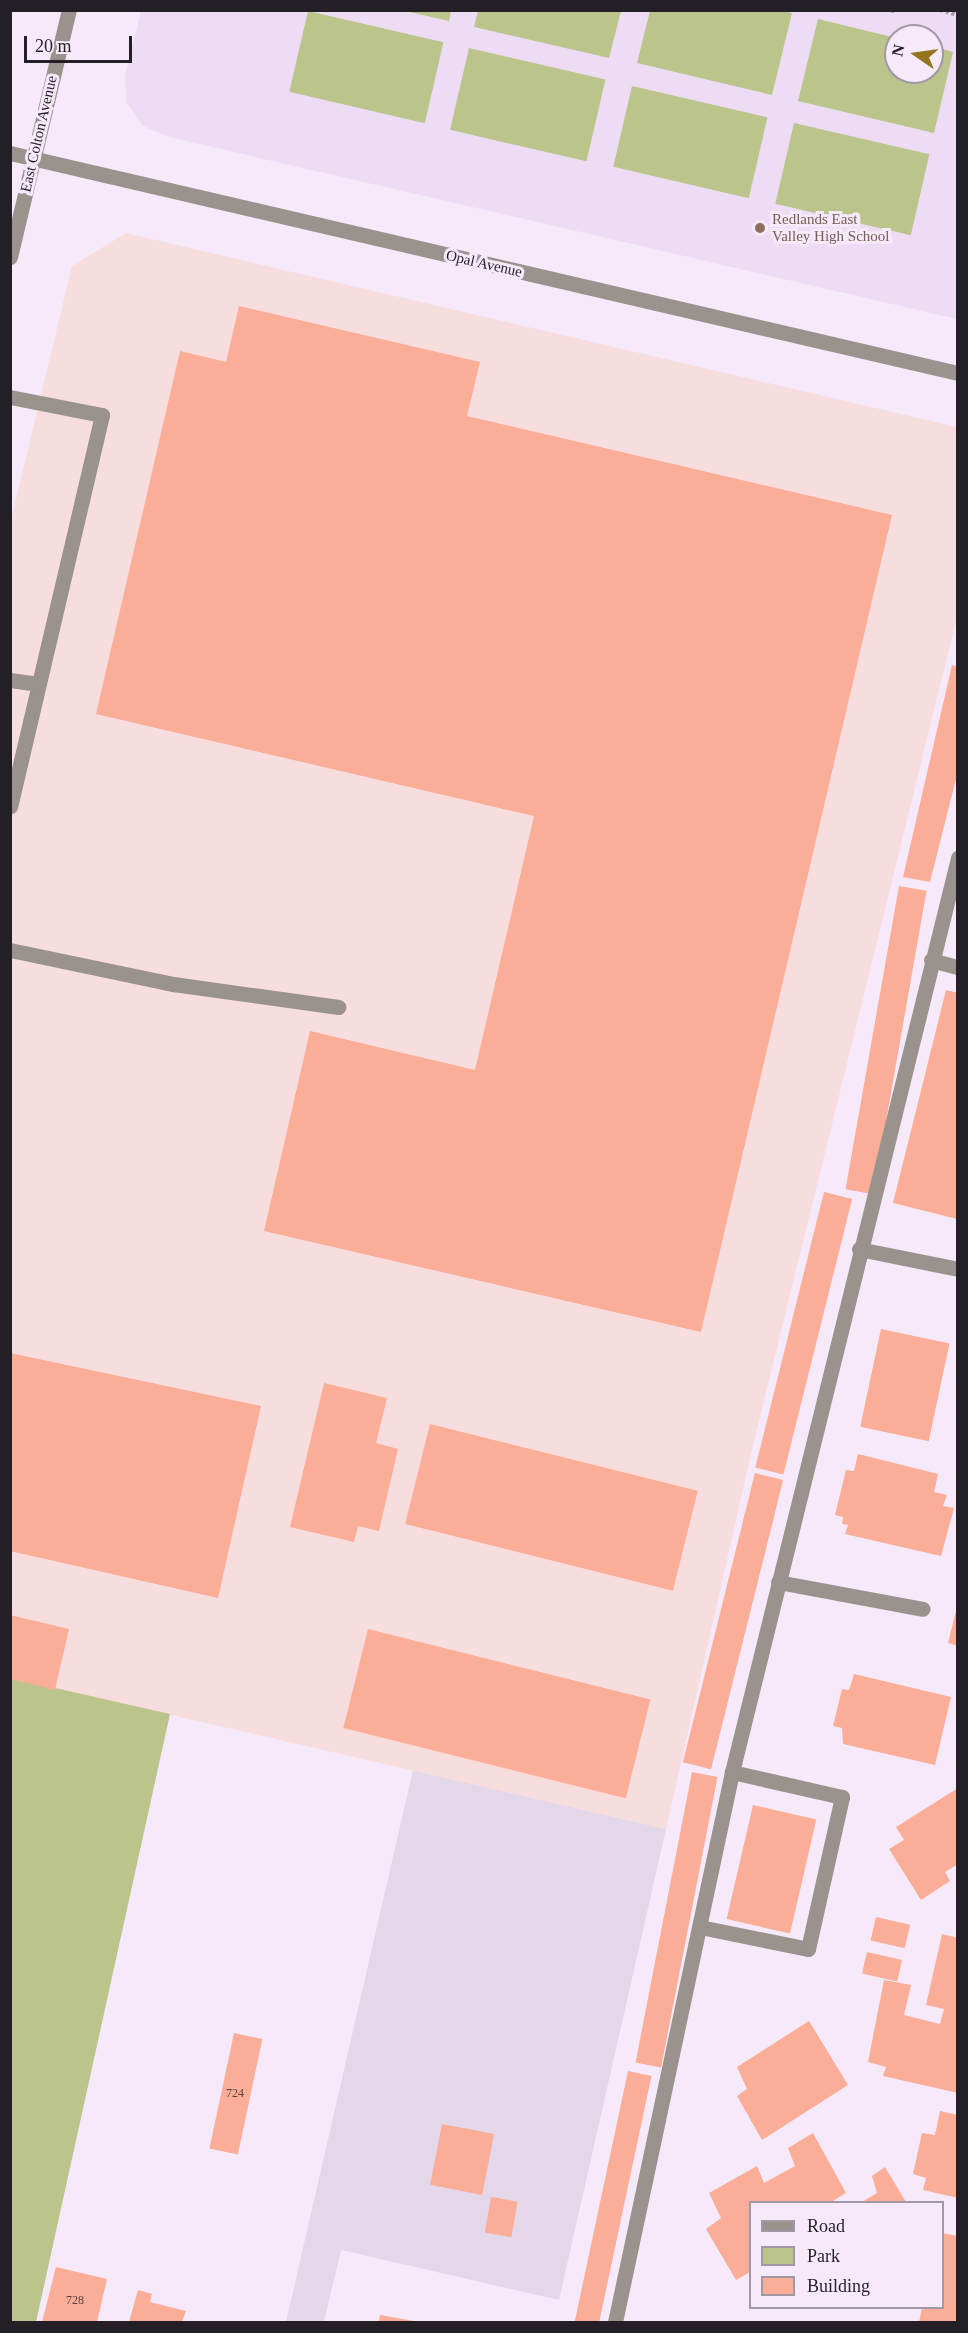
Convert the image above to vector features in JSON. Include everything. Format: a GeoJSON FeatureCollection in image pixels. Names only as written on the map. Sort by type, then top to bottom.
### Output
{"type":"FeatureCollection","features":[{"type":"Feature","properties":{"kind":"street","name":"East Colton Avenue"},"geometry":{"type":"LineString","coordinates":[[10,257],[69,10]]}},
{"type":"Feature","properties":{"kind":"street","name":"Opal Avenue"},"geometry":{"type":"LineString","coordinates":[[10,153],[957,373]]}},
{"type":"Feature","properties":{"kind":"street"},"geometry":{"type":"LineString","coordinates":[[10,397],[102,415],[10,806]]}},
{"type":"Feature","properties":{"kind":"street"},"geometry":{"type":"LineString","coordinates":[[10,680],[39,684]]}},
{"type":"Feature","properties":{"kind":"street"},"geometry":{"type":"LineString","coordinates":[[615,2322],[732,1772],[957,858]]}},
{"type":"Feature","properties":{"kind":"street"},"geometry":{"type":"LineString","coordinates":[[10,950],[173,984],[338,1006]]}},
{"type":"Feature","properties":{"kind":"street"},"geometry":{"type":"LineString","coordinates":[[931,960],[957,967]]}},
{"type":"Feature","properties":{"kind":"street"},"geometry":{"type":"LineString","coordinates":[[859,1249],[957,1269]]}},
{"type":"Feature","properties":{"kind":"street"},"geometry":{"type":"LineString","coordinates":[[778,1582],[923,1609]]}},
{"type":"Feature","properties":{"kind":"street"},"geometry":{"type":"LineString","coordinates":[[700,1927],[808,1949],[843,1797],[732,1772]]}},
{"type":"Feature","properties":{"kind":"path"},"geometry":{"type":"LineString","coordinates":[[891,11],[897,10]]}},
{"type":"Feature","properties":{"kind":"path"},"geometry":{"type":"LineString","coordinates":[[940,10],[957,15]]}},
{"type":"Feature","properties":{"kind":"shaded area","name":"Redlands East Valley High School"},"geometry":{"type":"Polygon","coordinates":[[[141,11],[957,11],[957,319],[169,137],[143,126],[127,103],[125,77],[141,11]]]}},
{"type":"Feature","properties":{"kind":"shaded area"},"geometry":{"type":"Polygon","coordinates":[[[126,233],[957,427],[957,617],[753,1445],[666,1829],[11,1678],[10,524],[72,266],[126,233]]]}},
{"type":"Feature","properties":{"kind":"shaded area"},"geometry":{"type":"Polygon","coordinates":[[[413,1770],[666,1829],[559,2300],[341,2250],[324,2322],[286,2322],[413,1770]]]}},
{"type":"Feature","properties":{"kind":"green space"},"geometry":{"type":"Polygon","coordinates":[[[478,10],[621,11],[609,58],[474,27],[478,10]]]}},
{"type":"Feature","properties":{"kind":"green space"},"geometry":{"type":"Polygon","coordinates":[[[780,10],[792,13],[772,95],[637,63],[650,11],[780,10]]]}},
{"type":"Feature","properties":{"kind":"green space"},"geometry":{"type":"Polygon","coordinates":[[[308,11],[443,42],[425,123],[289,92],[308,11]]]}},
{"type":"Feature","properties":{"kind":"green space"},"geometry":{"type":"Polygon","coordinates":[[[405,11],[451,11],[449,21],[405,11]]]}},
{"type":"Feature","properties":{"kind":"green space"},"geometry":{"type":"Polygon","coordinates":[[[818,19],[884,35],[884,84],[944,84],[944,49],[953,52],[934,133],[798,101],[818,19]]]}},
{"type":"Feature","properties":{"kind":"green space"},"geometry":{"type":"Polygon","coordinates":[[[469,48],[605,79],[587,161],[450,130],[469,48]]]}},
{"type":"Feature","properties":{"kind":"green space"},"geometry":{"type":"Polygon","coordinates":[[[632,86],[767,117],[749,198],[613,167],[632,86]]]}},
{"type":"Feature","properties":{"kind":"green space"},"geometry":{"type":"Polygon","coordinates":[[[794,123],[929,154],[911,235],[775,204],[794,123]]]}},
{"type":"Feature","properties":{"kind":"green space"},"geometry":{"type":"Polygon","coordinates":[[[11,1678],[170,1714],[36,2322],[11,2322],[11,1678]]]}},
{"type":"Feature","properties":{"kind":"building"},"geometry":{"type":"Polygon","coordinates":[[[239,306],[480,362],[467,416],[892,515],[701,1332],[264,1231],[310,1031],[475,1070],[534,816],[96,714],[180,351],[226,362],[239,306]]]}},
{"type":"Feature","properties":{"kind":"building"},"geometry":{"type":"Polygon","coordinates":[[[952,665],[958,667],[958,771],[930,882],[903,877],[952,665]]]}},
{"type":"Feature","properties":{"kind":"building"},"geometry":{"type":"Polygon","coordinates":[[[899,886],[927,891],[873,1194],[846,1189],[899,886]]]}},
{"type":"Feature","properties":{"kind":"building"},"geometry":{"type":"Polygon","coordinates":[[[946,990],[958,993],[957,1219],[893,1203],[946,990]]]}},
{"type":"Feature","properties":{"kind":"building"},"geometry":{"type":"Polygon","coordinates":[[[824,1192],[852,1199],[783,1475],[755,1468],[824,1192]]]}},
{"type":"Feature","properties":{"kind":"building"},"geometry":{"type":"Polygon","coordinates":[[[881,1329],[949,1344],[929,1441],[860,1427],[881,1329]]]}},
{"type":"Feature","properties":{"kind":"building"},"geometry":{"type":"Polygon","coordinates":[[[10,1353],[261,1406],[218,1598],[10,1551],[10,1353]]]}},
{"type":"Feature","properties":{"kind":"building"},"geometry":{"type":"Polygon","coordinates":[[[324,1383],[387,1398],[376,1443],[398,1449],[379,1531],[358,1526],[354,1542],[290,1527],[324,1383]]]}},
{"type":"Feature","properties":{"kind":"building"},"geometry":{"type":"Polygon","coordinates":[[[430,1424],[698,1491],[673,1591],[405,1524],[430,1424]]]}},
{"type":"Feature","properties":{"kind":"building"},"geometry":{"type":"Polygon","coordinates":[[[858,1454],[938,1474],[934,1492],[947,1495],[943,1506],[954,1508],[941,1556],[845,1534],[848,1525],[842,1524],[843,1517],[835,1515],[846,1470],[854,1471],[858,1454]]]}},
{"type":"Feature","properties":{"kind":"building"},"geometry":{"type":"Polygon","coordinates":[[[755,1473],[783,1480],[711,1769],[683,1762],[755,1473]]]}},
{"type":"Feature","properties":{"kind":"building"},"geometry":{"type":"Polygon","coordinates":[[[958,1607],[958,1646],[948,1643],[958,1607]]]}},
{"type":"Feature","properties":{"kind":"building"},"geometry":{"type":"Polygon","coordinates":[[[10,1615],[69,1629],[55,1690],[10,1679],[10,1615]]]}},
{"type":"Feature","properties":{"kind":"building"},"geometry":{"type":"Polygon","coordinates":[[[368,1629],[650,1699],[626,1798],[343,1728],[368,1629]]]}},
{"type":"Feature","properties":{"kind":"building"},"geometry":{"type":"Polygon","coordinates":[[[854,1674],[951,1697],[935,1765],[843,1744],[842,1728],[833,1726],[842,1689],[849,1690],[854,1674]]]}},
{"type":"Feature","properties":{"kind":"building"},"geometry":{"type":"Polygon","coordinates":[[[692,1772],[718,1777],[661,2068],[636,2063],[692,1772]]]}},
{"type":"Feature","properties":{"kind":"building"},"geometry":{"type":"Polygon","coordinates":[[[958,1788],[958,1864],[945,1872],[950,1881],[921,1900],[889,1849],[904,1840],[896,1827],[958,1788]]]}},
{"type":"Feature","properties":{"kind":"building"},"geometry":{"type":"Polygon","coordinates":[[[753,1805],[816,1820],[790,1934],[727,1919],[753,1805]]]}},
{"type":"Feature","properties":{"kind":"building"},"geometry":{"type":"Polygon","coordinates":[[[876,1917],[910,1925],[905,1948],[871,1940],[876,1917]]]}},
{"type":"Feature","properties":{"kind":"building"},"geometry":{"type":"Polygon","coordinates":[[[942,1934],[958,1938],[958,2093],[883,2076],[886,2067],[868,2062],[884,1980],[911,1985],[904,2015],[940,2024],[944,2009],[926,2005],[942,1934]]]}},
{"type":"Feature","properties":{"kind":"building"},"geometry":{"type":"Polygon","coordinates":[[[867,1952],[902,1960],[897,1982],[862,1973],[867,1952]]]}},
{"type":"Feature","properties":{"kind":"building"},"geometry":{"type":"Polygon","coordinates":[[[809,2021],[848,2085],[762,2140],[737,2096],[747,2089],[737,2067],[809,2021]]]}},
{"type":"Feature","properties":{"kind":"building"},"geometry":{"type":"Polygon","coordinates":[[[234,2033],[262,2039],[238,2154],[209,2148],[234,2033]]]}},
{"type":"Feature","properties":{"kind":"building"},"geometry":{"type":"Polygon","coordinates":[[[628,2071],[651,2076],[599,2322],[575,2322],[628,2071]]]}},
{"type":"Feature","properties":{"kind":"building"},"geometry":{"type":"Polygon","coordinates":[[[940,2111],[958,2115],[958,2198],[923,2190],[926,2178],[913,2174],[922,2133],[935,2135],[940,2111]]]}},
{"type":"Feature","properties":{"kind":"building"},"geometry":{"type":"Polygon","coordinates":[[[442,2124],[494,2134],[482,2195],[430,2185],[442,2124]]]}},
{"type":"Feature","properties":{"kind":"building"},"geometry":{"type":"Polygon","coordinates":[[[813,2133],[846,2193],[833,2201],[749,2201],[749,2273],[736,2280],[706,2229],[721,2218],[709,2193],[757,2166],[764,2183],[795,2166],[788,2148],[813,2133]]]}},
{"type":"Feature","properties":{"kind":"building"},"geometry":{"type":"Polygon","coordinates":[[[885,2167],[905,2201],[864,2201],[877,2193],[872,2176],[885,2167]]]}},
{"type":"Feature","properties":{"kind":"building"},"geometry":{"type":"Polygon","coordinates":[[[491,2197],[518,2202],[511,2237],[485,2232],[491,2197]]]}},
{"type":"Feature","properties":{"kind":"building"},"geometry":{"type":"Polygon","coordinates":[[[944,2233],[958,2236],[958,2322],[919,2322],[922,2309],[944,2309],[944,2233]]]}},
{"type":"Feature","properties":{"kind":"building"},"geometry":{"type":"Polygon","coordinates":[[[56,2267],[107,2279],[97,2322],[42,2322],[56,2267]]]}},
{"type":"Feature","properties":{"kind":"building"},"geometry":{"type":"Polygon","coordinates":[[[138,2290],[152,2294],[150,2302],[186,2311],[182,2322],[129,2322],[138,2290]]]}},
{"type":"Feature","properties":{"kind":"building"},"geometry":{"type":"Polygon","coordinates":[[[380,2315],[414,2321],[414,2322],[379,2322],[380,2315]]]}},
{"type":"Feature","properties":{"kind":"place","name":"Redlands East Valley High School"},"geometry":{"type":"Point","coordinates":[760,228]}}]}
